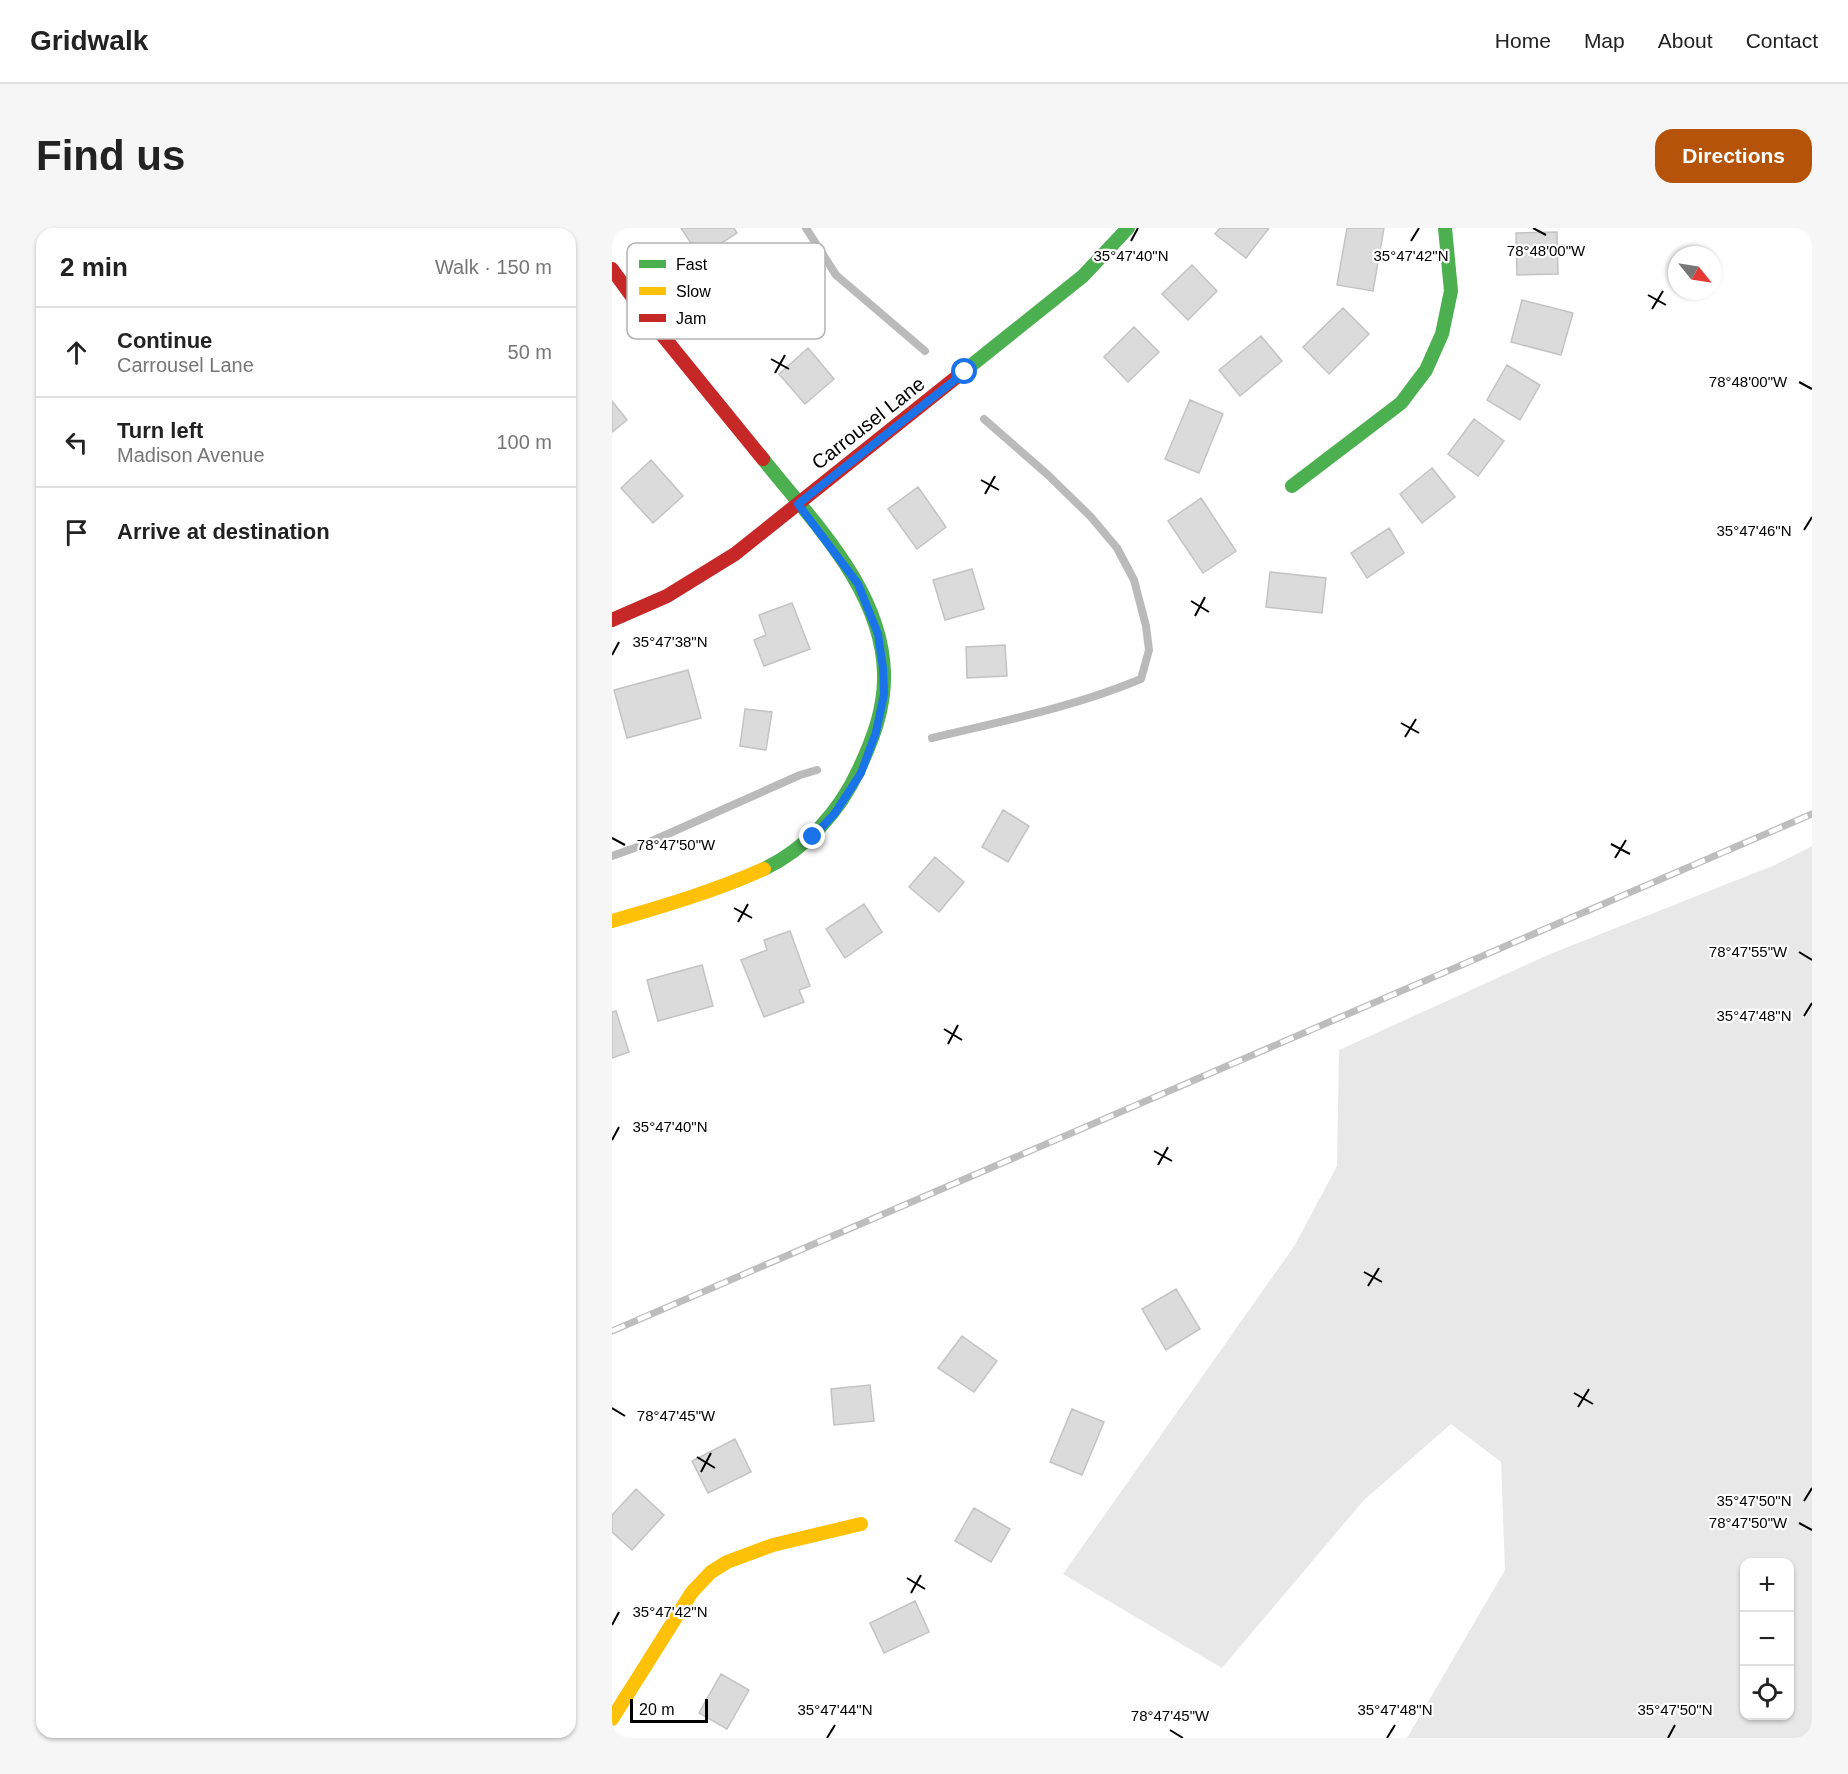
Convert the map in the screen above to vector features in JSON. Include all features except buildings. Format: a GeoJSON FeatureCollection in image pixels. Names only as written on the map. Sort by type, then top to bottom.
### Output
{"type":"FeatureCollection","features":[{"type":"Feature","properties":{"kind":"street","name":"Carrousel Lane"},"geometry":{"type":"LineString","coordinates":[[612,620],[662,598],[707,574],[751,542],[1083,276],[1128,228]]}},
{"type":"Feature","properties":{"kind":"street"},"geometry":{"type":"LineString","coordinates":[[1292,486],[1401,403],[1426,370],[1442,334],[1451,291],[1445,228]]}},
{"type":"Feature","properties":{"kind":"street"},"geometry":{"type":"LineString","coordinates":[[612,269],[627,290]]}},
{"type":"Feature","properties":{"kind":"street"},"geometry":{"type":"LineString","coordinates":[[612,921],[724,886],[764,870],[788,857],[813,837],[835,813],[861,773],[876,732],[884,694],[878,634],[858,584],[739,429],[665,339]]}},
{"type":"Feature","properties":{"kind":"street"},"geometry":{"type":"LineString","coordinates":[[612,1719],[692,1592],[711,1572],[727,1562],[773,1545],[861,1524]]}},
{"type":"Feature","properties":{"kind":"shaded area"},"geometry":{"type":"Polygon","coordinates":[[[1812,846],[1812,1738],[1407,1738],[1505,1570],[1501,1462],[1451,1424],[1364,1500],[1222,1668],[1063,1574],[1295,1245],[1337,1166],[1339,1050],[1550,954],[1775,865],[1812,846]]]}},
{"type":"Feature","properties":{"kind":"waterway"},"geometry":{"type":"LineString","coordinates":[[806,228],[816,243]]}},
{"type":"Feature","properties":{"kind":"waterway"},"geometry":{"type":"LineString","coordinates":[[825,258],[836,275],[925,351]]}},
{"type":"Feature","properties":{"kind":"waterway"},"geometry":{"type":"LineString","coordinates":[[932,738],[1090,698],[1141,679],[1149,650],[1146,626],[1134,580],[1117,548],[1091,517],[1048,475],[984,419]]}},
{"type":"Feature","properties":{"kind":"waterway"},"geometry":{"type":"LineString","coordinates":[[612,856],[643,845],[800,775],[817,770]]}},
{"type":"Feature","properties":{"kind":"railway"},"geometry":{"type":"LineString","coordinates":[[612,1331],[1812,814]]}},
{"type":"Feature","properties":{"kind":"traffic: fast"},"geometry":{"type":"LineString","coordinates":[[963,372],[1083,276],[1128,228]]}},
{"type":"Feature","properties":{"kind":"traffic: fast"},"geometry":{"type":"LineString","coordinates":[[1292,486],[1401,403],[1426,370],[1442,334],[1451,291],[1445,228]]}},
{"type":"Feature","properties":{"kind":"traffic: fast"},"geometry":{"type":"LineString","coordinates":[[763,459],[822,532],[858,585],[871,613],[880,642],[884,673],[880,711],[873,735],[859,769],[842,800],[808,840],[764,869]]}},
{"type":"Feature","properties":{"kind":"traffic: slow"},"geometry":{"type":"LineString","coordinates":[[612,921],[670,904],[764,869]]}},
{"type":"Feature","properties":{"kind":"traffic: slow"},"geometry":{"type":"LineString","coordinates":[[612,1719],[692,1592],[711,1572],[727,1562],[773,1545],[861,1524]]}},
{"type":"Feature","properties":{"kind":"traffic: jam"},"geometry":{"type":"LineString","coordinates":[[612,269],[627,290]]}},
{"type":"Feature","properties":{"kind":"traffic: jam"},"geometry":{"type":"LineString","coordinates":[[665,339],[763,459]]}},
{"type":"Feature","properties":{"kind":"traffic: jam"},"geometry":{"type":"LineString","coordinates":[[612,620],[667,596],[735,554],[963,372]]}},
{"type":"Feature","properties":{"kind":"route"},"geometry":{"type":"LineString","coordinates":[[813,837],[835,813],[861,773],[876,732],[884,694],[883,668],[878,634],[858,584],[798,504],[965,372]]}}]}
